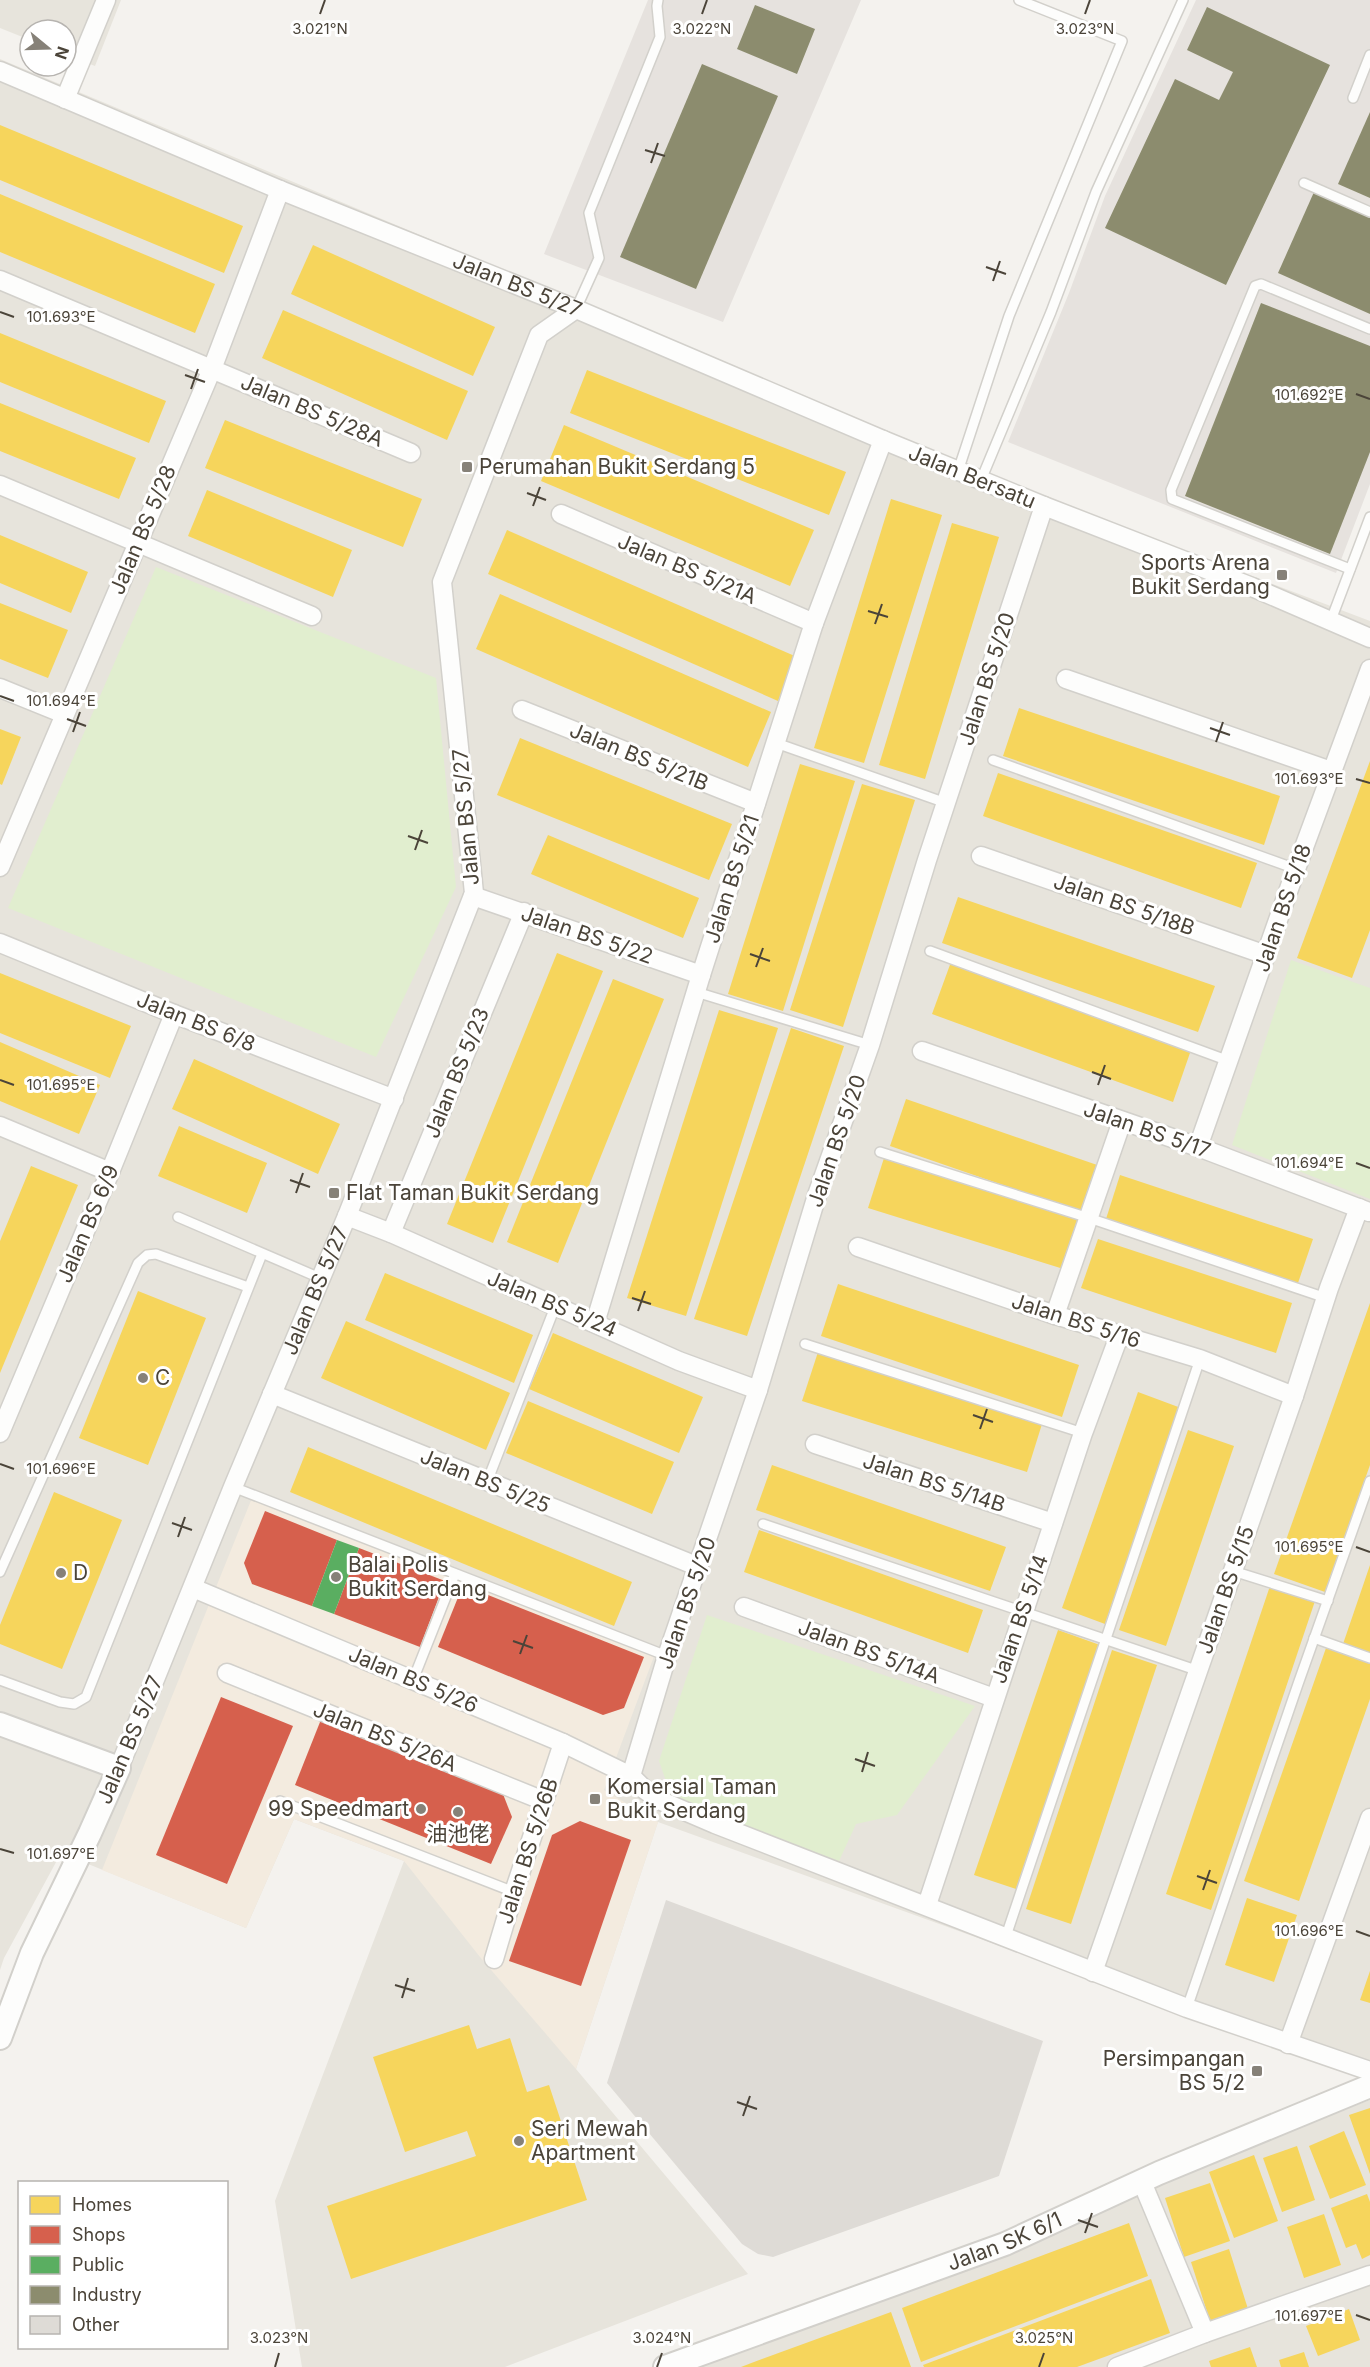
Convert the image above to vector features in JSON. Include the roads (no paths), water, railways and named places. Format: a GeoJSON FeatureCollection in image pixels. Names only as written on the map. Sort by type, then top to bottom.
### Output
{"type":"FeatureCollection","features":[{"type":"Feature","properties":{"kind":"street"},"geometry":{"type":"LineString","coordinates":[[65,99],[106,0]]}},
{"type":"Feature","properties":{"kind":"street","name":"Jalan BS 5/27"},"geometry":{"type":"LineString","coordinates":[[0,71],[280,190],[576,309]]}},
{"type":"Feature","properties":{"kind":"street","name":"Jalan BS 5/28"},"geometry":{"type":"LineString","coordinates":[[0,867],[212,369],[280,190]]}},
{"type":"Feature","properties":{"kind":"street","name":"Jalan BS 5/28A"},"geometry":{"type":"LineString","coordinates":[[0,280],[411,453]]}},
{"type":"Feature","properties":{"kind":"street","name":"Jalan BS 5/27"},"geometry":{"type":"LineString","coordinates":[[0,2037],[32,1953],[119,1768],[233,1487],[347,1216],[473,896],[442,582],[539,334],[576,309]]}},
{"type":"Feature","properties":{"kind":"street","name":"Jalan Bersatu"},"geometry":{"type":"LineString","coordinates":[[576,309],[883,441],[1252,586],[1370,638]]}},
{"type":"Feature","properties":{"kind":"street","name":"Jalan BS 5/21"},"geometry":{"type":"LineString","coordinates":[[596,1323],[698,984],[814,623],[883,441]]}},
{"type":"Feature","properties":{"kind":"street"},"geometry":{"type":"LineString","coordinates":[[0,485],[312,616]]}},
{"type":"Feature","properties":{"kind":"street","name":"Jalan BS 5/20"},"geometry":{"type":"LineString","coordinates":[[631,1776],[668,1656],[758,1390],[817,1196],[870,1045],[946,803],[1044,506]]}},
{"type":"Feature","properties":{"kind":"street","name":"Jalan BS 5/21A"},"geometry":{"type":"LineString","coordinates":[[561,514],[814,623]]}},
{"type":"Feature","properties":{"kind":"street","name":"Jalan BS 5/18"},"geometry":{"type":"LineString","coordinates":[[1198,1147],[1331,771],[1370,669]]}},
{"type":"Feature","properties":{"kind":"street"},"geometry":{"type":"LineString","coordinates":[[1066,679],[1331,771]]}},
{"type":"Feature","properties":{"kind":"street"},"geometry":{"type":"LineString","coordinates":[[0,688],[64,714]]}},
{"type":"Feature","properties":{"kind":"street","name":"Jalan BS 5/21B"},"geometry":{"type":"LineString","coordinates":[[522,710],[756,803]]}},
{"type":"Feature","properties":{"kind":"street","name":"Jalan BS 5/18B"},"geometry":{"type":"LineString","coordinates":[[981,856],[1266,955]]}},
{"type":"Feature","properties":{"kind":"street","name":"Jalan BS 5/22"},"geometry":{"type":"LineString","coordinates":[[473,896],[524,912],[698,984]]}},
{"type":"Feature","properties":{"kind":"street","name":"Jalan BS 5/23"},"geometry":{"type":"LineString","coordinates":[[391,1233],[524,912]]}},
{"type":"Feature","properties":{"kind":"street","name":"Jalan BS 6/8"},"geometry":{"type":"LineString","coordinates":[[0,943],[174,1014],[394,1099]]}},
{"type":"Feature","properties":{"kind":"street","name":"Jalan BS 6/9"},"geometry":{"type":"LineString","coordinates":[[0,1433],[174,1014]]}},
{"type":"Feature","properties":{"kind":"street","name":"Jalan BS 5/17"},"geometry":{"type":"LineString","coordinates":[[922,1051],[1198,1147],[1364,1210]]}},
{"type":"Feature","properties":{"kind":"street"},"geometry":{"type":"LineString","coordinates":[[1055,1315],[1122,1121]]}},
{"type":"Feature","properties":{"kind":"street"},"geometry":{"type":"LineString","coordinates":[[0,1126],[110,1172]]}},
{"type":"Feature","properties":{"kind":"street","name":"Jalan BS 5/15"},"geometry":{"type":"LineString","coordinates":[[1093,1972],[1199,1671],[1326,1298],[1364,1210]]}},
{"type":"Feature","properties":{"kind":"street","name":"Jalan BS 5/24"},"geometry":{"type":"LineString","coordinates":[[347,1216],[391,1233],[679,1361],[758,1390]]}},
{"type":"Feature","properties":{"kind":"street","name":"Jalan BS 5/16"},"geometry":{"type":"LineString","coordinates":[[858,1247],[1119,1336],[1200,1359],[1294,1395]]}},
{"type":"Feature","properties":{"kind":"street","name":"Jalan BS 5/14"},"geometry":{"type":"LineString","coordinates":[[927,1905],[1083,1433],[1119,1336]]}},
{"type":"Feature","properties":{"kind":"street","name":"Jalan BS 5/25"},"geometry":{"type":"LineString","coordinates":[[272,1394],[699,1567]]}},
{"type":"Feature","properties":{"kind":"street","name":"Jalan BS 5/14B"},"geometry":{"type":"LineString","coordinates":[[815,1444],[1053,1523]]}},
{"type":"Feature","properties":{"kind":"street","name":"Jalan BS 5/26"},"geometry":{"type":"LineString","coordinates":[[193,1588],[563,1743],[631,1776],[659,1800],[1187,2008],[1370,2070]]}},
{"type":"Feature","properties":{"kind":"street","name":"Jalan BS 5/14A"},"geometry":{"type":"LineString","coordinates":[[744,1607],[994,1698]]}},
{"type":"Feature","properties":{"kind":"street","name":"Jalan BS 5/26A"},"geometry":{"type":"LineString","coordinates":[[227,1673],[544,1801]]}},
{"type":"Feature","properties":{"kind":"street"},"geometry":{"type":"LineString","coordinates":[[0,1724],[119,1768]]}},
{"type":"Feature","properties":{"kind":"street","name":"Jalan BS 5/26B"},"geometry":{"type":"LineString","coordinates":[[494,1959],[563,1743]]}},
{"type":"Feature","properties":{"kind":"street"},"geometry":{"type":"LineString","coordinates":[[1288,2044],[1370,1820]]}},
{"type":"Feature","properties":{"kind":"street","name":"Jalan SK 6/1"},"geometry":{"type":"LineString","coordinates":[[664,2367],[1005,2244],[1142,2182],[1370,2086]]}},
{"type":"Feature","properties":{"kind":"street"},"geometry":{"type":"LineString","coordinates":[[1142,2182],[1205,2333]]}},
{"type":"Feature","properties":{"kind":"street"},"geometry":{"type":"LineString","coordinates":[[1117,2367],[1205,2333],[1370,2276]]}},
{"type":"Feature","properties":{"kind":"lane"},"geometry":{"type":"LineString","coordinates":[[958,471],[1009,316],[1122,41],[1019,0]]}},
{"type":"Feature","properties":{"kind":"lane"},"geometry":{"type":"LineString","coordinates":[[981,480],[1051,312],[1096,192],[1184,0]]}},
{"type":"Feature","properties":{"kind":"lane"},"geometry":{"type":"LineString","coordinates":[[576,309],[599,258],[589,213],[660,37],[658,3]]}},
{"type":"Feature","properties":{"kind":"lane"},"geometry":{"type":"LineString","coordinates":[[1353,98],[1370,55]]}},
{"type":"Feature","properties":{"kind":"lane"},"geometry":{"type":"LineString","coordinates":[[1304,183],[1370,212]]}},
{"type":"Feature","properties":{"kind":"lane"},"geometry":{"type":"LineString","coordinates":[[1350,569],[1172,500],[1171,490],[1255,286],[1261,284],[1370,329]]}},
{"type":"Feature","properties":{"kind":"lane"},"geometry":{"type":"LineString","coordinates":[[1331,620],[1370,517]]}},
{"type":"Feature","properties":{"kind":"lane"},"geometry":{"type":"LineString","coordinates":[[776,743],[946,803]]}},
{"type":"Feature","properties":{"kind":"lane"},"geometry":{"type":"LineString","coordinates":[[993,760],[1296,869]]}},
{"type":"Feature","properties":{"kind":"lane"},"geometry":{"type":"LineString","coordinates":[[930,951],[1229,1061]]}},
{"type":"Feature","properties":{"kind":"lane"},"geometry":{"type":"LineString","coordinates":[[698,984],[870,1045]]}},
{"type":"Feature","properties":{"kind":"lane"},"geometry":{"type":"LineString","coordinates":[[880,1152],[1089,1218],[1326,1298]]}},
{"type":"Feature","properties":{"kind":"lane"},"geometry":{"type":"LineString","coordinates":[[178,1217],[320,1278]]}},
{"type":"Feature","properties":{"kind":"lane"},"geometry":{"type":"LineString","coordinates":[[0,1572],[138,1263],[147,1256],[156,1254],[248,1287]]}},
{"type":"Feature","properties":{"kind":"lane"},"geometry":{"type":"LineString","coordinates":[[0,1680],[60,1702],[74,1704],[86,1697],[262,1254]]}},
{"type":"Feature","properties":{"kind":"lane"},"geometry":{"type":"LineString","coordinates":[[487,1482],[555,1307]]}},
{"type":"Feature","properties":{"kind":"lane"},"geometry":{"type":"LineString","coordinates":[[806,1344],[1083,1433]]}},
{"type":"Feature","properties":{"kind":"lane"},"geometry":{"type":"LineString","coordinates":[[1006,1936],[1200,1359]]}},
{"type":"Feature","properties":{"kind":"lane"},"geometry":{"type":"LineString","coordinates":[[1187,2008],[1370,1481]]}},
{"type":"Feature","properties":{"kind":"lane"},"geometry":{"type":"LineString","coordinates":[[233,1487],[668,1656]]}},
{"type":"Feature","properties":{"kind":"lane"},"geometry":{"type":"LineString","coordinates":[[763,1524],[1199,1671]]}},
{"type":"Feature","properties":{"kind":"lane"},"geometry":{"type":"LineString","coordinates":[[1233,1571],[1328,1601]]}},
{"type":"Feature","properties":{"kind":"lane"},"geometry":{"type":"LineString","coordinates":[[413,1680],[455,1574]]}},
{"type":"Feature","properties":{"kind":"lane"},"geometry":{"type":"LineString","coordinates":[[1314,1638],[1370,1658]]}},
{"type":"Feature","properties":{"kind":"lane"},"geometry":{"type":"LineString","coordinates":[[280,1801],[514,1892]]}},
{"type":"Feature","properties":{"kind":"place","name":"Perumahan Bukit Serdang 5"},"geometry":{"type":"Point","coordinates":[467,467]}},
{"type":"Feature","properties":{"kind":"place","name":"Sports Arena Bukit Serdang"},"geometry":{"type":"Point","coordinates":[1282,575]}},
{"type":"Feature","properties":{"kind":"place","name":"Flat Taman Bukit Serdang"},"geometry":{"type":"Point","coordinates":[334,1193]}},
{"type":"Feature","properties":{"kind":"place","name":"C"},"geometry":{"type":"Point","coordinates":[143,1378]}},
{"type":"Feature","properties":{"kind":"place","name":"D"},"geometry":{"type":"Point","coordinates":[61,1573]}},
{"type":"Feature","properties":{"kind":"place","name":"Balai Polis Bukit Serdang"},"geometry":{"type":"Point","coordinates":[336,1577]}},
{"type":"Feature","properties":{"kind":"place","name":"Komersial Taman Bukit Serdang"},"geometry":{"type":"Point","coordinates":[595,1799]}},
{"type":"Feature","properties":{"kind":"place","name":"99 Speedmart"},"geometry":{"type":"Point","coordinates":[421,1809]}},
{"type":"Feature","properties":{"kind":"place","name":"油池佬"},"geometry":{"type":"Point","coordinates":[458,1812]}},
{"type":"Feature","properties":{"kind":"place","name":"Persimpangan BS 5/2"},"geometry":{"type":"Point","coordinates":[1257,2071]}},
{"type":"Feature","properties":{"kind":"place","name":"Seri Mewah Apartment"},"geometry":{"type":"Point","coordinates":[519,2141]}}]}
